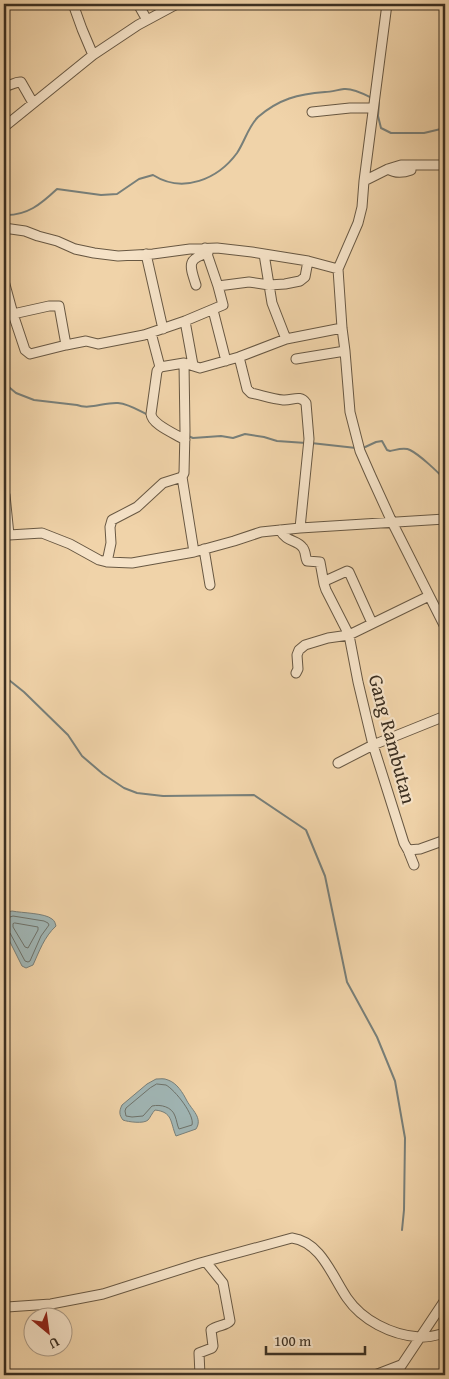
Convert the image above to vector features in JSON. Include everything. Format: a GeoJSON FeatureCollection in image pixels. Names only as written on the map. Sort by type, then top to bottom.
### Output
{"type":"FeatureCollection","features":[{"type":"Feature","properties":{"kind":"street"},"geometry":{"type":"LineString","coordinates":[[73,4],[93,55]]}},
{"type":"Feature","properties":{"kind":"street"},"geometry":{"type":"LineString","coordinates":[[138,4],[147,20]]}},
{"type":"Feature","properties":{"kind":"street"},"geometry":{"type":"LineString","coordinates":[[4,127],[93,55],[147,20],[177,4]]}},
{"type":"Feature","properties":{"kind":"street"},"geometry":{"type":"LineString","coordinates":[[387,4],[362,207],[358,224],[338,269],[342,328],[350,412],[359,448],[392,522],[445,627]]}},
{"type":"Feature","properties":{"kind":"street"},"geometry":{"type":"LineString","coordinates":[[4,86],[21,82],[33,103]]}},
{"type":"Feature","properties":{"kind":"street"},"geometry":{"type":"LineString","coordinates":[[312,112],[352,108],[374,102]]}},
{"type":"Feature","properties":{"kind":"street"},"geometry":{"type":"LineString","coordinates":[[364,181],[401,165],[445,165]]}},
{"type":"Feature","properties":{"kind":"street"},"geometry":{"type":"LineString","coordinates":[[4,228],[26,231],[94,253],[118,256],[217,248],[308,261],[338,269]]}},
{"type":"Feature","properties":{"kind":"street"},"geometry":{"type":"LineString","coordinates":[[196,284],[191,263],[206,250]]}},
{"type":"Feature","properties":{"kind":"street"},"geometry":{"type":"LineString","coordinates":[[4,281],[8,315],[28,353],[86,341],[98,344],[151,333],[224,305],[206,250]]}},
{"type":"Feature","properties":{"kind":"street"},"geometry":{"type":"LineString","coordinates":[[146,254],[163,329]]}},
{"type":"Feature","properties":{"kind":"street"},"geometry":{"type":"LineString","coordinates":[[264,254],[272,303],[286,339]]}},
{"type":"Feature","properties":{"kind":"street"},"geometry":{"type":"LineString","coordinates":[[218,286],[249,282],[269,285],[294,283],[304,279],[308,261]]}},
{"type":"Feature","properties":{"kind":"street"},"geometry":{"type":"LineString","coordinates":[[8,315],[49,306],[59,306],[66,345]]}},
{"type":"Feature","properties":{"kind":"street"},"geometry":{"type":"LineString","coordinates":[[213,310],[226,361]]}},
{"type":"Feature","properties":{"kind":"street"},"geometry":{"type":"LineString","coordinates":[[185,321],[189,364],[185,468],[182,477],[194,552]]}},
{"type":"Feature","properties":{"kind":"street"},"geometry":{"type":"LineString","coordinates":[[160,367],[189,364],[200,368],[240,357],[286,339],[342,328]]}},
{"type":"Feature","properties":{"kind":"street"},"geometry":{"type":"LineString","coordinates":[[151,333],[160,367],[157,371],[151,417],[156,423],[185,436]]}},
{"type":"Feature","properties":{"kind":"street"},"geometry":{"type":"LineString","coordinates":[[296,359],[345,351]]}},
{"type":"Feature","properties":{"kind":"street"},"geometry":{"type":"LineString","coordinates":[[240,357],[247,389],[251,392],[285,401],[300,398],[307,408],[309,443],[300,528]]}},
{"type":"Feature","properties":{"kind":"street"},"geometry":{"type":"LineString","coordinates":[[107,562],[111,544],[110,527],[112,520],[137,507],[163,483],[182,477]]}},
{"type":"Feature","properties":{"kind":"street"},"geometry":{"type":"LineString","coordinates":[[4,495],[6,536],[42,533],[107,562],[132,563],[194,552],[261,532],[445,519]]}},
{"type":"Feature","properties":{"kind":"street","name":"Gang Rambutan"},"geometry":{"type":"LineString","coordinates":[[280,530],[285,537],[302,546],[307,561],[320,562],[324,584],[337,614],[349,635],[373,745],[404,843],[414,865]]}},
{"type":"Feature","properties":{"kind":"street"},"geometry":{"type":"LineString","coordinates":[[204,549],[210,585]]}},
{"type":"Feature","properties":{"kind":"street"},"geometry":{"type":"LineString","coordinates":[[324,584],[325,581],[347,571],[349,572],[372,622]]}},
{"type":"Feature","properties":{"kind":"street"},"geometry":{"type":"LineString","coordinates":[[296,673],[298,669],[297,655],[299,650],[305,645],[328,638],[349,635],[372,622],[429,596]]}},
{"type":"Feature","properties":{"kind":"street"},"geometry":{"type":"LineString","coordinates":[[338,762],[373,745],[445,716]]}},
{"type":"Feature","properties":{"kind":"street"},"geometry":{"type":"LineString","coordinates":[[408,850],[445,840]]}},
{"type":"Feature","properties":{"kind":"street"},"geometry":{"type":"LineString","coordinates":[[4,1308],[51,1304],[103,1294],[292,1238],[303,1241],[317,1251],[347,1298],[363,1316],[389,1330],[420,1338],[445,1333]]}},
{"type":"Feature","properties":{"kind":"street"},"geometry":{"type":"LineString","coordinates":[[200,1375],[199,1353],[212,1348],[211,1330],[227,1324],[230,1320],[223,1283],[206,1262]]}},
{"type":"Feature","properties":{"kind":"street"},"geometry":{"type":"LineString","coordinates":[[395,1375],[444,1304]]}},
{"type":"Feature","properties":{"kind":"street"},"geometry":{"type":"LineString","coordinates":[[375,1375],[402,1365]]}},
{"type":"Feature","properties":{"kind":"water"},"geometry":{"type":"Polygon","coordinates":[[[12,911],[49,917],[56,926],[45,940],[33,965],[26,968],[22,966],[4,930],[4,916],[12,911]]]}},
{"type":"Feature","properties":{"kind":"water"},"geometry":{"type":"Polygon","coordinates":[[[156,1079],[168,1080],[179,1089],[198,1118],[196,1129],[176,1136],[168,1115],[155,1110],[149,1119],[143,1122],[123,1120],[120,1113],[122,1105],[156,1079]]]}},
{"type":"Feature","properties":{"kind":"waterway"},"geometry":{"type":"LineString","coordinates":[[4,215],[27,211],[45,200],[57,189],[101,195],[117,194],[139,179],[153,175],[164,181],[176,183],[199,181],[220,170],[229,162],[237,153],[258,117],[281,102],[306,94],[344,89],[355,90],[372,98]]}},
{"type":"Feature","properties":{"kind":"waterway"},"geometry":{"type":"LineString","coordinates":[[379,102],[378,116],[381,128],[391,133],[424,133],[445,128]]}},
{"type":"Feature","properties":{"kind":"waterway"},"geometry":{"type":"LineString","coordinates":[[4,383],[16,393],[34,400],[87,407],[118,403],[130,406],[148,415]]}},
{"type":"Feature","properties":{"kind":"waterway"},"geometry":{"type":"LineString","coordinates":[[188,436],[193,438],[221,436],[233,438],[245,434],[277,441],[306,443]]}},
{"type":"Feature","properties":{"kind":"waterway"},"geometry":{"type":"LineString","coordinates":[[363,448],[382,441],[387,450],[390,451],[408,449],[424,460],[445,480]]}},
{"type":"Feature","properties":{"kind":"waterway"},"geometry":{"type":"LineString","coordinates":[[311,443],[356,448]]}},
{"type":"Feature","properties":{"kind":"waterway"},"geometry":{"type":"LineString","coordinates":[[4,676],[24,692],[68,735],[82,756],[103,774],[124,788],[137,793],[163,796],[254,795],[306,830],[325,876],[347,982],[377,1037],[395,1081],[405,1138],[402,1230]]}}]}
